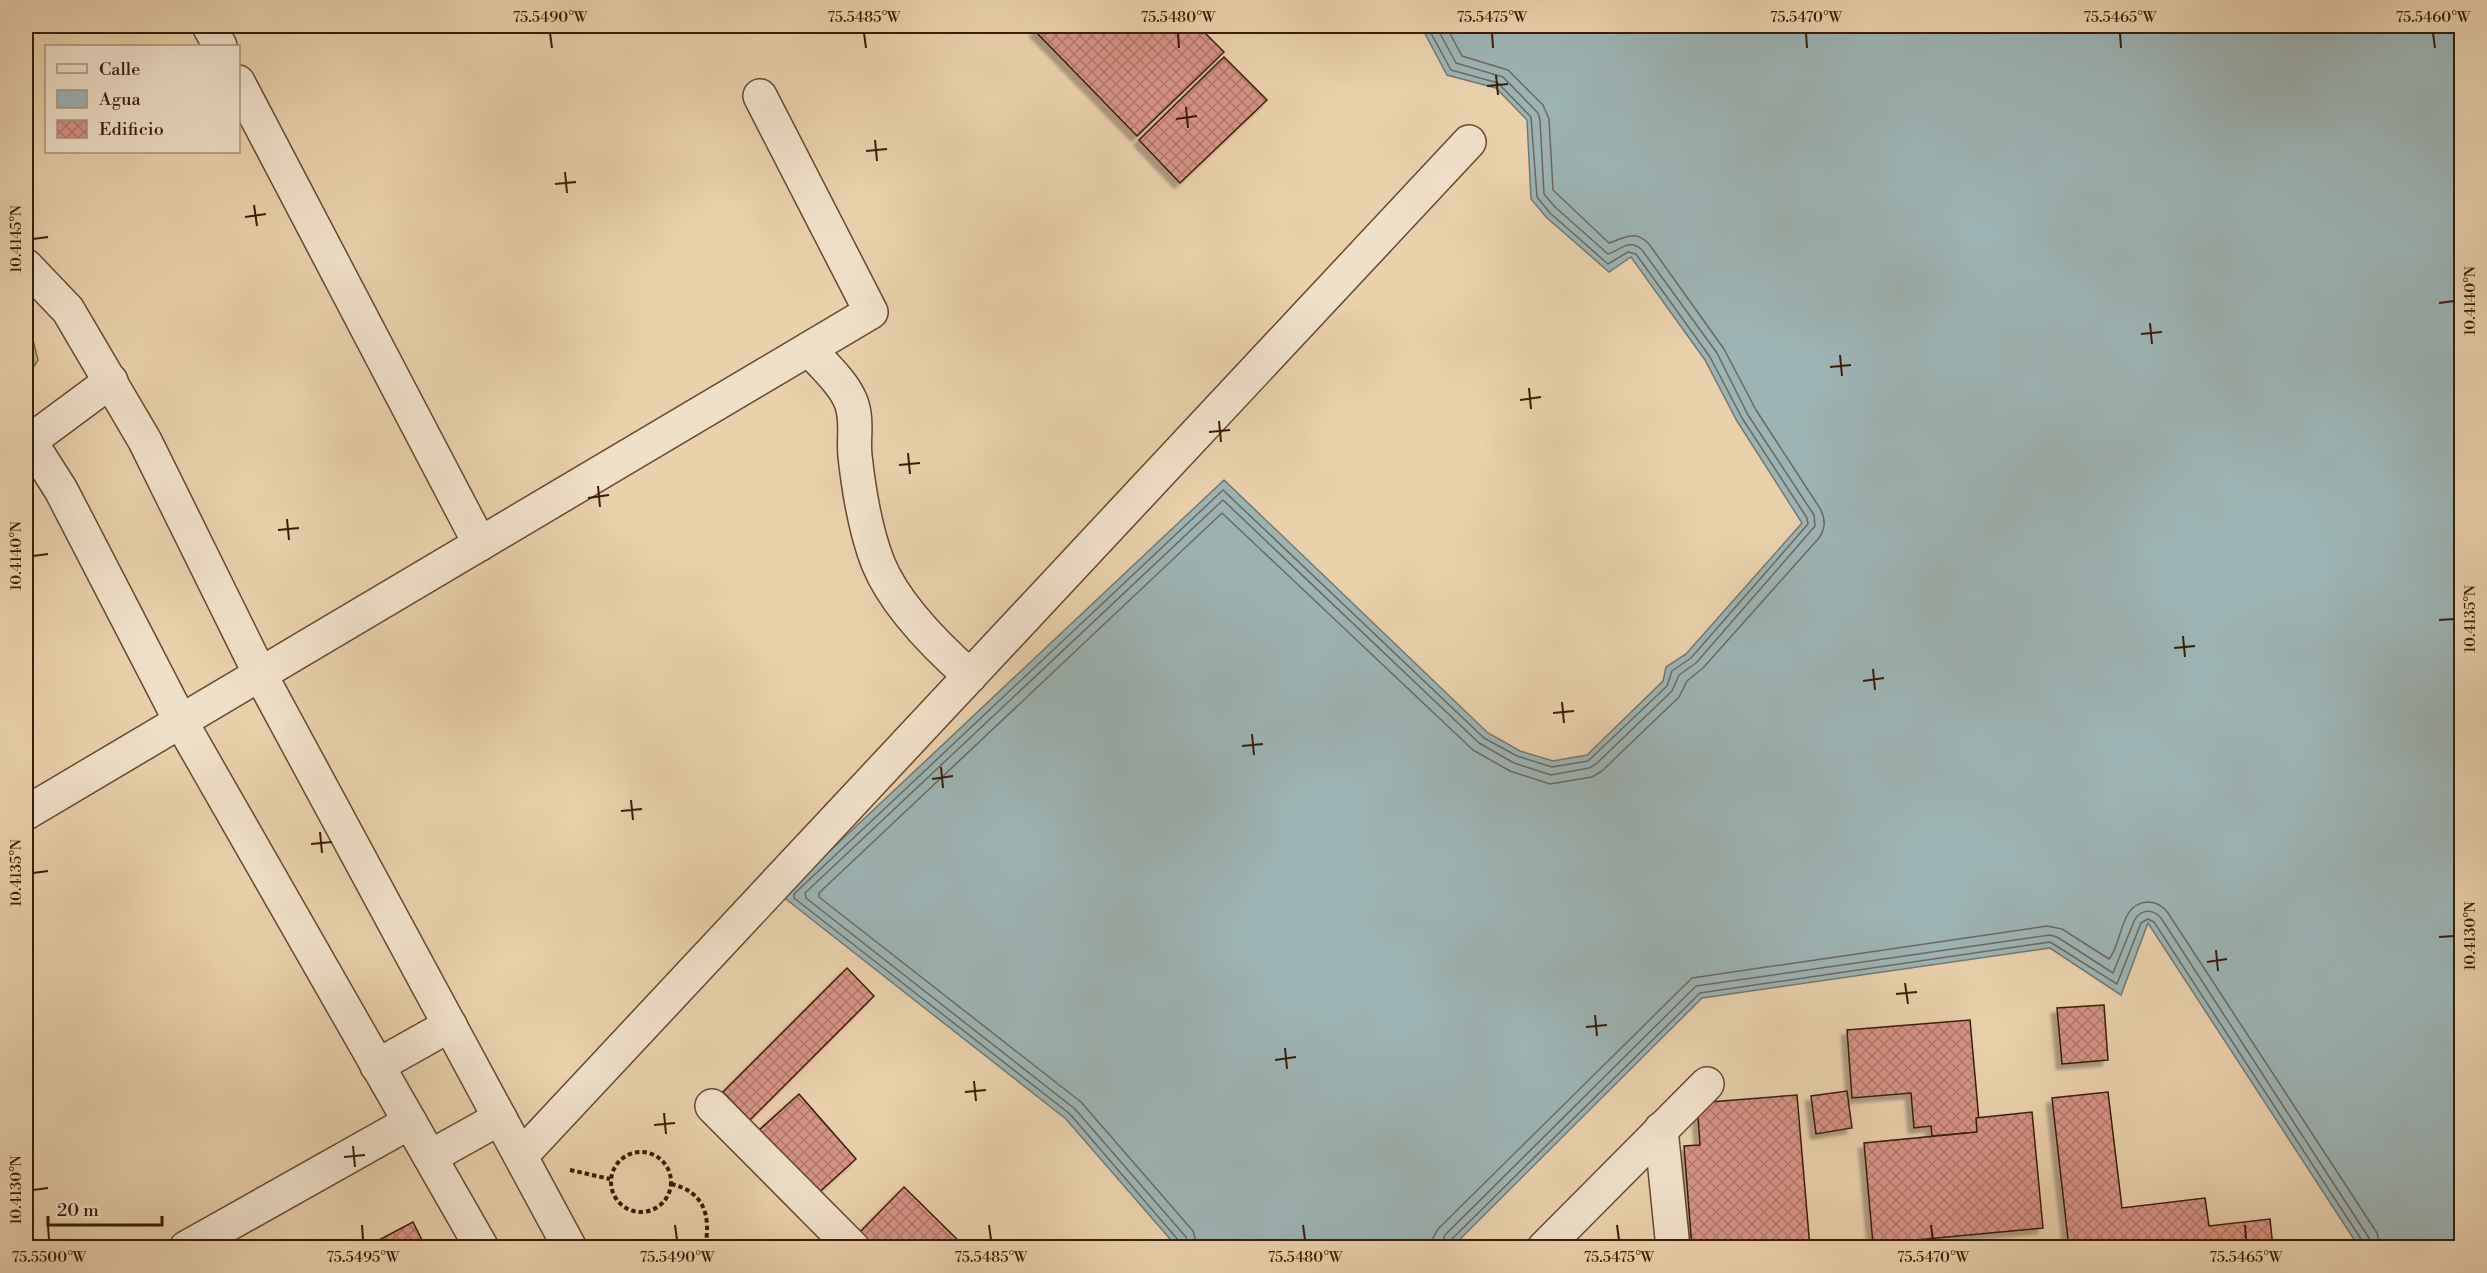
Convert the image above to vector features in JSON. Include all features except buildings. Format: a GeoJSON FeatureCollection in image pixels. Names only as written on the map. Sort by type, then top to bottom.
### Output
{"type":"FeatureCollection","features":[{"type":"Feature","properties":{"kind":"lane"},"geometry":{"type":"LineString","coordinates":[[209,26],[219,45]]}},
{"type":"Feature","properties":{"kind":"lane"},"geometry":{"type":"LineString","coordinates":[[240,86],[480,544]]}},
{"type":"Feature","properties":{"kind":"lane"},"geometry":{"type":"LineString","coordinates":[[26,813],[871,312],[760,96]]}},
{"type":"Feature","properties":{"kind":"lane"},"geometry":{"type":"LineString","coordinates":[[521,1156],[1469,142]]}},
{"type":"Feature","properties":{"kind":"lane"},"geometry":{"type":"LineString","coordinates":[[26,266],[68,310],[146,441],[260,674],[570,1248]]}},
{"type":"Feature","properties":{"kind":"lane"},"geometry":{"type":"LineString","coordinates":[[809,349],[841,385],[855,414],[856,465],[865,517],[878,564],[919,625],[940,650],[970,676]]}},
{"type":"Feature","properties":{"kind":"lane"},"geometry":{"type":"LineString","coordinates":[[111,381],[28,438],[61,490],[181,722],[482,1248]]}},
{"type":"Feature","properties":{"kind":"lane"},"geometry":{"type":"LineString","coordinates":[[377,1066],[450,1025]]}},
{"type":"Feature","properties":{"kind":"lane"},"geometry":{"type":"LineString","coordinates":[[1544,1248],[1707,1084]]}},
{"type":"Feature","properties":{"kind":"lane"},"geometry":{"type":"LineString","coordinates":[[712,1106],[853,1248]]}},
{"type":"Feature","properties":{"kind":"lane"},"geometry":{"type":"LineString","coordinates":[[430,1157],[500,1118]]}},
{"type":"Feature","properties":{"kind":"lane"},"geometry":{"type":"LineString","coordinates":[[186,1248],[410,1122]]}},
{"type":"Feature","properties":{"kind":"lane"},"geometry":{"type":"LineString","coordinates":[[1661,1129],[1673,1248]]}},
{"type":"Feature","properties":{"kind":"path"},"geometry":{"type":"LineString","coordinates":[[638,1152],[658,1157],[670,1174],[671,1184],[664,1202],[647,1212],[638,1212],[621,1205],[614,1197],[610,1179],[619,1161],[627,1155],[638,1152]]}},
{"type":"Feature","properties":{"kind":"path"},"geometry":{"type":"LineString","coordinates":[[671,1184],[684,1187],[703,1205],[707,1238],[705,1248]]}},
{"type":"Feature","properties":{"kind":"green space"},"geometry":{"type":"Polygon","coordinates":[[[26,335],[33,340],[38,360],[26,379],[26,335]]]}},
{"type":"Feature","properties":{"kind":"water"},"geometry":{"type":"Polygon","coordinates":[[[1421,26],[2461,26],[2461,1247],[2359,1247],[2148,923],[2121,995],[2050,948],[1702,998],[1452,1247],[1177,1247],[1066,1119],[782,896],[1224,480],[1488,733],[1520,751],[1553,761],[1587,755],[1663,681],[1666,667],[1686,654],[1802,523],[1737,421],[1705,360],[1631,257],[1609,272],[1546,217],[1531,199],[1527,120],[1496,88],[1447,75],[1421,26]]]}},
{"type":"Feature","properties":{"kind":"ferry route"},"geometry":{"type":"LineString","coordinates":[[2446,26],[2462,42]]}}]}
